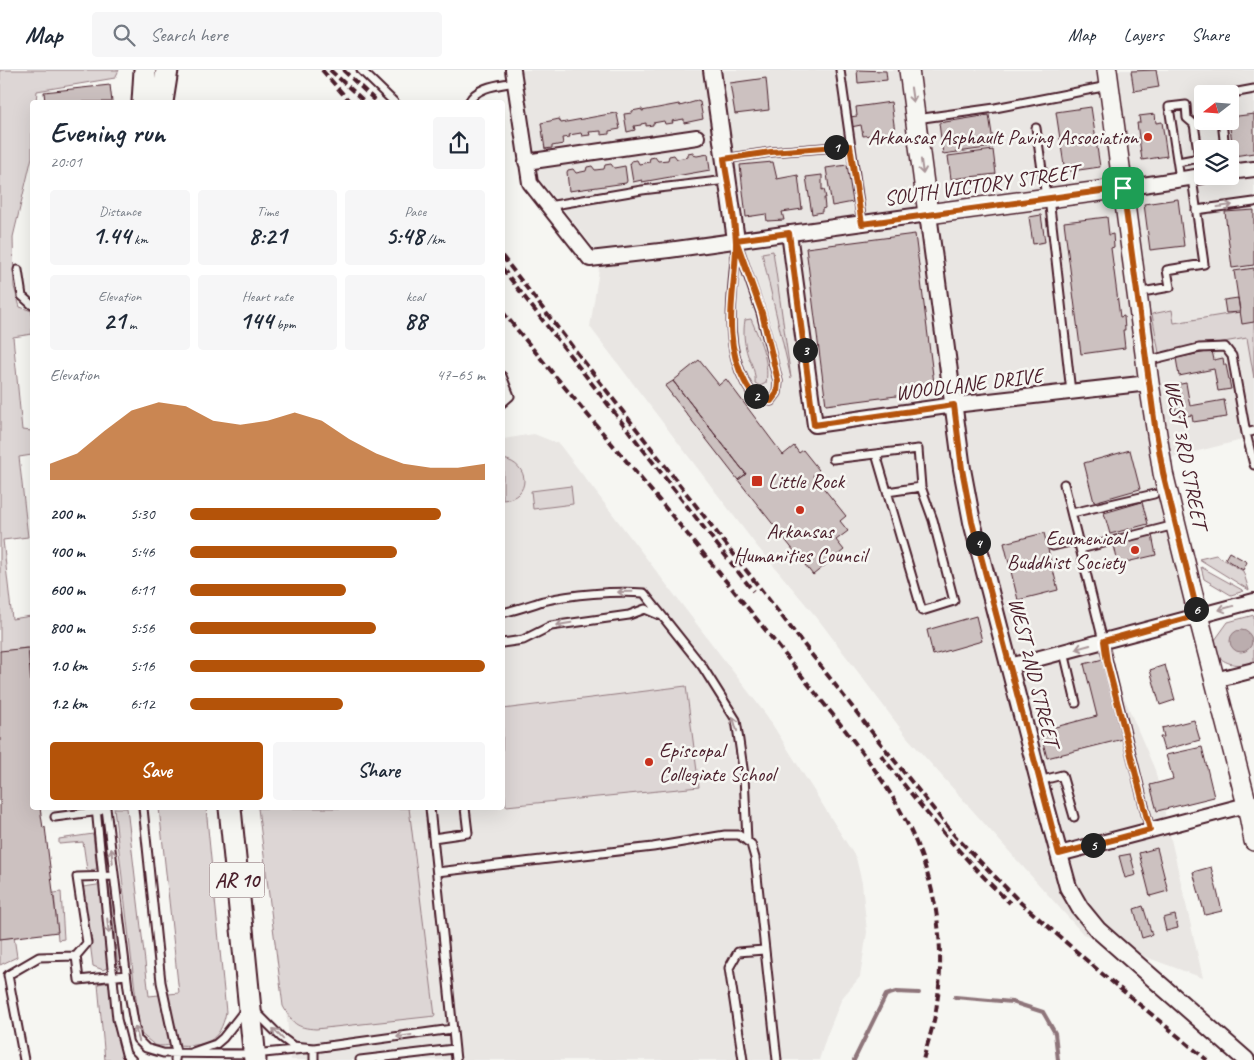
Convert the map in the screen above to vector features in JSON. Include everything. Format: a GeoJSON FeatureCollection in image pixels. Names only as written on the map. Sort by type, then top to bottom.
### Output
{"type":"FeatureCollection","features":[{"type":"Feature","properties":{"kind":"main road"},"geometry":{"type":"LineString","coordinates":[[143,100],[145,70]]}},
{"type":"Feature","properties":{"kind":"main road"},"geometry":{"type":"LineString","coordinates":[[162,100],[167,70]]}},
{"type":"Feature","properties":{"kind":"main road","name":"WEST 2ND STREET"},"geometry":{"type":"LineString","coordinates":[[909,70],[928,214]]}},
{"type":"Feature","properties":{"kind":"main road","name":"WEST 3RD STREET"},"geometry":{"type":"LineString","coordinates":[[1108,78],[1149,383],[1162,464],[1175,525],[1198,615],[1250,804],[1254,841]]}},
{"type":"Feature","properties":{"kind":"main road","name":"SOUTH VICTORY STREET"},"geometry":{"type":"LineString","coordinates":[[928,214],[1123,188]]}},
{"type":"Feature","properties":{"kind":"main road","name":"AR 10"},"geometry":{"type":"LineString","coordinates":[[229,810],[254,1057]]}},
{"type":"Feature","properties":{"kind":"street"},"geometry":{"type":"LineString","coordinates":[[712,70],[736,240]]}},
{"type":"Feature","properties":{"kind":"street"},"geometry":{"type":"LineString","coordinates":[[517,73],[530,184],[548,206]]}},
{"type":"Feature","properties":{"kind":"street"},"geometry":{"type":"LineString","coordinates":[[526,162],[697,137]]}},
{"type":"Feature","properties":{"kind":"street"},"geometry":{"type":"LineString","coordinates":[[1239,171],[1254,170]]}},
{"type":"Feature","properties":{"kind":"street","name":"SOUTH VICTORY STREET"},"geometry":{"type":"LineString","coordinates":[[1123,188],[1192,178]]}},
{"type":"Feature","properties":{"kind":"street","name":"SOUTH VICTORY STREET"},"geometry":{"type":"LineString","coordinates":[[548,206],[590,259],[928,214]]}},
{"type":"Feature","properties":{"kind":"street","name":"WEST 2ND STREET"},"geometry":{"type":"LineString","coordinates":[[928,214],[962,469],[972,522],[1039,781],[1072,896],[1098,930],[1246,1060]]}},
{"type":"Feature","properties":{"kind":"street","name":"WOODLANE DRIVE"},"geometry":{"type":"LineString","coordinates":[[789,233],[814,425],[954,405],[1149,383]]}},
{"type":"Feature","properties":{"kind":"street"},"geometry":{"type":"LineString","coordinates":[[1010,666],[1254,600]]}},
{"type":"Feature","properties":{"kind":"street"},"geometry":{"type":"LineString","coordinates":[[1215,680],[1254,670]]}},
{"type":"Feature","properties":{"kind":"street"},"geometry":{"type":"LineString","coordinates":[[1059,854],[1250,804]]}},
{"type":"Feature","properties":{"kind":"lane"},"geometry":{"type":"LineString","coordinates":[[361,70],[392,100]]}},
{"type":"Feature","properties":{"kind":"lane"},"geometry":{"type":"LineString","coordinates":[[840,70],[862,224]]}},
{"type":"Feature","properties":{"kind":"lane"},"geometry":{"type":"LineString","coordinates":[[470,100],[471,97],[486,87],[517,73]]}},
{"type":"Feature","properties":{"kind":"lane"},"geometry":{"type":"LineString","coordinates":[[916,120],[995,108],[1108,78]]}},
{"type":"Feature","properties":{"kind":"lane"},"geometry":{"type":"LineString","coordinates":[[1239,92],[1254,90]]}},
{"type":"Feature","properties":{"kind":"lane"},"geometry":{"type":"LineString","coordinates":[[1137,293],[1170,287],[1167,270],[1204,264],[1192,178],[1178,162],[1168,106],[1186,104],[1187,118],[1194,124],[1199,158],[1178,162]]}},
{"type":"Feature","properties":{"kind":"lane"},"geometry":{"type":"LineString","coordinates":[[1036,128],[1047,197],[1071,392]]}},
{"type":"Feature","properties":{"kind":"lane"},"geometry":{"type":"LineString","coordinates":[[724,159],[771,152],[850,146]]}},
{"type":"Feature","properties":{"kind":"lane"},"geometry":{"type":"LineString","coordinates":[[548,206],[642,190],[727,180]]}},
{"type":"Feature","properties":{"kind":"lane"},"geometry":{"type":"LineString","coordinates":[[1196,210],[1254,202]]}},
{"type":"Feature","properties":{"kind":"lane"},"geometry":{"type":"LineString","coordinates":[[736,240],[762,313],[778,381],[777,393],[771,401],[761,400],[750,391],[739,370],[731,343],[731,309],[736,240]]}},
{"type":"Feature","properties":{"kind":"lane"},"geometry":{"type":"LineString","coordinates":[[18,270],[22,296],[30,302]]}},
{"type":"Feature","properties":{"kind":"lane"},"geometry":{"type":"LineString","coordinates":[[1146,361],[1199,348],[1224,347],[1232,356],[1246,434],[1254,466]]}},
{"type":"Feature","properties":{"kind":"lane"},"geometry":{"type":"LineString","coordinates":[[505,384],[510,396],[505,400]]}},
{"type":"Feature","properties":{"kind":"lane"},"geometry":{"type":"LineString","coordinates":[[1246,434],[1254,431]]}},
{"type":"Feature","properties":{"kind":"lane"},"geometry":{"type":"LineString","coordinates":[[833,459],[918,449],[921,486],[933,520],[954,601],[922,611],[876,454]]}},
{"type":"Feature","properties":{"kind":"lane"},"geometry":{"type":"LineString","coordinates":[[1064,484],[1150,830]]}},
{"type":"Feature","properties":{"kind":"lane"},"geometry":{"type":"LineString","coordinates":[[887,492],[921,486]]}},
{"type":"Feature","properties":{"kind":"lane"},"geometry":{"type":"LineString","coordinates":[[1072,513],[1154,494]]}},
{"type":"Feature","properties":{"kind":"lane"},"geometry":{"type":"LineString","coordinates":[[1081,548],[1175,525]]}},
{"type":"Feature","properties":{"kind":"lane"},"geometry":{"type":"LineString","coordinates":[[1053,546],[1074,541],[1081,548]]}},
{"type":"Feature","properties":{"kind":"lane"},"geometry":{"type":"LineString","coordinates":[[505,612],[546,600],[626,592],[644,593],[702,666],[736,720],[744,776],[747,841]]}},
{"type":"Feature","properties":{"kind":"lane"},"geometry":{"type":"LineString","coordinates":[[505,643],[522,640],[551,626],[629,616],[645,608],[662,616]]}},
{"type":"Feature","properties":{"kind":"lane"},"geometry":{"type":"LineString","coordinates":[[1064,652],[1076,703]]}},
{"type":"Feature","properties":{"kind":"lane"},"geometry":{"type":"LineString","coordinates":[[1039,781],[1062,776],[1074,817]]}},
{"type":"Feature","properties":{"kind":"lane"},"geometry":{"type":"LineString","coordinates":[[55,817],[91,810]]}},
{"type":"Feature","properties":{"kind":"lane"},"geometry":{"type":"LineString","coordinates":[[96,810],[117,1019],[125,1057],[132,1060]]}},
{"type":"Feature","properties":{"kind":"lane"},"geometry":{"type":"LineString","coordinates":[[106,810],[126,975],[137,1039],[146,1048],[176,1056],[188,1054],[216,1044],[249,1005],[281,1037],[293,1046],[314,1048]]}},
{"type":"Feature","properties":{"kind":"lane"},"geometry":{"type":"LineString","coordinates":[[143,810],[161,982],[176,1056]]}},
{"type":"Feature","properties":{"kind":"lane"},"geometry":{"type":"LineString","coordinates":[[430,810],[456,1060]]}},
{"type":"Feature","properties":{"kind":"lane"},"geometry":{"type":"LineString","coordinates":[[433,838],[468,833],[466,810]]}},
{"type":"Feature","properties":{"kind":"lane"},"geometry":{"type":"LineString","coordinates":[[436,872],[653,847],[725,835],[739,835],[751,844],[755,858],[777,1060]]}},
{"type":"Feature","properties":{"kind":"lane"},"geometry":{"type":"LineString","coordinates":[[114,876],[77,877],[86,943],[76,956],[79,980],[126,975]]}},
{"type":"Feature","properties":{"kind":"lane"},"geometry":{"type":"LineString","coordinates":[[742,1060],[729,968],[738,952],[764,950]]}},
{"type":"Feature","properties":{"kind":"lane"},"geometry":{"type":"LineString","coordinates":[[24,1060],[8,974],[39,957],[76,956]]}},
{"type":"Feature","properties":{"kind":"lane"},"geometry":{"type":"LineString","coordinates":[[188,1054],[254,1057],[452,1029]]}},
{"type":"Feature","properties":{"kind":"lane"},"geometry":{"type":"LineString","coordinates":[[314,1048],[314,1060]]}},
{"type":"Feature","properties":{"kind":"lane"},"geometry":{"type":"LineString","coordinates":[[360,1060],[454,1049]]}},
{"type":"Feature","properties":{"kind":"shaded area"},"geometry":{"type":"Polygon","coordinates":[[[0,70],[119,70],[115,78],[37,91],[36,100],[30,100],[30,165],[13,237],[14,287],[20,307],[30,310],[30,334],[13,337],[22,430],[30,431],[30,455],[19,457],[28,537],[3,540],[12,619],[30,616],[30,647],[0,652],[0,70]]]}},
{"type":"Feature","properties":{"kind":"shaded area"},"geometry":{"type":"Polygon","coordinates":[[[514,70],[1254,70],[1254,437],[1155,462],[1190,613],[1099,639],[1155,770],[1203,978],[1083,934],[907,737],[818,619],[756,545],[590,327],[601,257],[526,162],[514,70]]]}},
{"type":"Feature","properties":{"kind":"shaded area"},"geometry":{"type":"Polygon","coordinates":[[[773,251],[791,378],[762,253],[773,251]]]}},
{"type":"Feature","properties":{"kind":"shaded area"},"geometry":{"type":"Polygon","coordinates":[[[1172,310],[1174,323],[1240,312],[1254,322],[1254,378],[1247,338],[1159,353],[1152,314],[1172,310]]]}},
{"type":"Feature","properties":{"kind":"shaded area"},"geometry":{"type":"Polygon","coordinates":[[[751,319],[765,358],[766,383],[760,386],[755,383],[754,372],[745,342],[745,320],[751,319]]]}},
{"type":"Feature","properties":{"kind":"shaded area","name":"Episcopal Collegiate School"},"geometry":{"type":"Polygon","coordinates":[[[534,434],[559,444],[767,716],[856,858],[862,883],[867,932],[860,977],[842,998],[819,1060],[291,1060],[284,989],[259,810],[505,810],[505,439],[534,434]]]}},
{"type":"Feature","properties":{"kind":"shaded area"},"geometry":{"type":"Polygon","coordinates":[[[505,460],[519,467],[523,474],[523,487],[512,498],[505,500],[505,460]]]}},
{"type":"Feature","properties":{"kind":"shaded area"},"geometry":{"type":"Polygon","coordinates":[[[571,486],[573,504],[533,509],[531,491],[571,486]]]}},
{"type":"Feature","properties":{"kind":"shaded area"},"geometry":{"type":"Polygon","coordinates":[[[1216,555],[1243,571],[1249,590],[1199,559],[1216,555]]]}},
{"type":"Feature","properties":{"kind":"shaded area"},"geometry":{"type":"Polygon","coordinates":[[[1201,567],[1244,591],[1231,595],[1204,579],[1201,567]]]}},
{"type":"Feature","properties":{"kind":"shaded area"},"geometry":{"type":"Polygon","coordinates":[[[1254,615],[1254,662],[1234,664],[1226,662],[1217,656],[1215,640],[1228,622],[1254,615]]]}},
{"type":"Feature","properties":{"kind":"shaded area"},"geometry":{"type":"Polygon","coordinates":[[[1241,630],[1249,633],[1252,641],[1249,649],[1241,652],[1233,649],[1230,641],[1233,633],[1241,630]]]}},
{"type":"Feature","properties":{"kind":"shaded area"},"geometry":{"type":"Polygon","coordinates":[[[686,686],[699,787],[506,806],[505,709],[686,686]]]}},
{"type":"Feature","properties":{"kind":"shaded area"},"geometry":{"type":"Polygon","coordinates":[[[114,810],[127,810],[149,996],[179,993],[159,810],[206,810],[226,1012],[220,1031],[210,1041],[203,1044],[157,1046],[140,1033],[114,810]]]}},
{"type":"Feature","properties":{"kind":"shaded area"},"geometry":{"type":"Polygon","coordinates":[[[258,810],[409,810],[435,1016],[316,1029],[295,1024],[283,1006],[258,810]]]}},
{"type":"Feature","properties":{"kind":"shaded area"},"geometry":{"type":"Polygon","coordinates":[[[93,834],[97,869],[87,870],[83,842],[59,844],[59,839],[93,834]]]}},
{"type":"Feature","properties":{"kind":"shaded area"},"geometry":{"type":"Polygon","coordinates":[[[104,884],[112,965],[103,970],[93,966],[83,887],[104,884]]]}},
{"type":"Feature","properties":{"kind":"shaded area"},"geometry":{"type":"Polygon","coordinates":[[[116,884],[125,967],[118,968],[109,885],[116,884]]]}},
{"type":"Feature","properties":{"kind":"shaded area"},"geometry":{"type":"Polygon","coordinates":[[[61,892],[64,939],[58,940],[54,893],[61,892]]]}},
{"type":"Feature","properties":{"kind":"shaded area"},"geometry":{"type":"Polygon","coordinates":[[[14,937],[17,957],[0,965],[0,939],[14,937]]]}},
{"type":"Feature","properties":{"kind":"shaded area"},"geometry":{"type":"Polygon","coordinates":[[[111,982],[126,1054],[125,1060],[105,1060],[98,984],[111,982]]]}},
{"type":"Feature","properties":{"kind":"building"},"geometry":{"type":"Polygon","coordinates":[[[857,70],[886,71],[887,80],[858,83],[857,70]]]}},
{"type":"Feature","properties":{"kind":"building"},"geometry":{"type":"Polygon","coordinates":[[[1156,70],[1159,87],[1134,91],[1131,71],[1156,70]]]}},
{"type":"Feature","properties":{"kind":"building"},"geometry":{"type":"Polygon","coordinates":[[[766,78],[769,110],[735,114],[730,83],[766,78]]]}},
{"type":"Feature","properties":{"kind":"building"},"geometry":{"type":"Polygon","coordinates":[[[110,85],[112,100],[45,100],[44,92],[110,85]]]}},
{"type":"Feature","properties":{"kind":"building"},"geometry":{"type":"Polygon","coordinates":[[[697,101],[700,102],[703,119],[684,123],[684,119],[665,124],[664,121],[646,126],[646,123],[634,126],[635,130],[627,132],[624,114],[642,109],[642,111],[679,104],[680,106],[697,101]]]}},
{"type":"Feature","properties":{"kind":"building"},"geometry":{"type":"Polygon","coordinates":[[[891,102],[895,132],[863,136],[861,125],[851,127],[850,117],[857,116],[856,107],[891,102]]]}},
{"type":"Feature","properties":{"kind":"building"},"geometry":{"type":"Polygon","coordinates":[[[1091,107],[1100,167],[1065,172],[1056,112],[1091,107]]]}},
{"type":"Feature","properties":{"kind":"building"},"geometry":{"type":"Polygon","coordinates":[[[617,114],[620,129],[601,135],[601,131],[589,132],[590,135],[582,136],[581,133],[569,135],[570,137],[562,138],[563,144],[545,149],[541,123],[559,119],[561,123],[617,114]]]}},
{"type":"Feature","properties":{"kind":"building"},"geometry":{"type":"Polygon","coordinates":[[[1155,114],[1156,123],[1162,122],[1167,156],[1142,160],[1137,123],[1140,123],[1139,116],[1155,114]]]}},
{"type":"Feature","properties":{"kind":"building"},"geometry":{"type":"Polygon","coordinates":[[[1254,114],[1254,153],[1239,155],[1239,140],[1232,140],[1230,130],[1239,130],[1239,116],[1254,114]]]}},
{"type":"Feature","properties":{"kind":"building"},"geometry":{"type":"Polygon","coordinates":[[[989,115],[994,147],[943,154],[939,123],[989,115]]]}},
{"type":"Feature","properties":{"kind":"building"},"geometry":{"type":"Polygon","coordinates":[[[993,150],[996,174],[951,179],[948,156],[993,150]]]}},
{"type":"Feature","properties":{"kind":"building"},"geometry":{"type":"Polygon","coordinates":[[[693,152],[693,155],[697,156],[708,154],[710,170],[633,182],[631,161],[637,160],[639,164],[649,162],[650,158],[655,157],[658,161],[668,160],[669,156],[674,155],[677,159],[688,157],[688,153],[693,152]]]}},
{"type":"Feature","properties":{"kind":"building"},"geometry":{"type":"Polygon","coordinates":[[[773,162],[777,179],[798,175],[802,209],[782,212],[784,220],[767,221],[766,214],[746,217],[740,165],[773,162]]]}},
{"type":"Feature","properties":{"kind":"building"},"geometry":{"type":"Polygon","coordinates":[[[611,164],[614,168],[625,166],[626,183],[569,191],[568,170],[573,169],[576,173],[586,171],[587,167],[592,166],[595,170],[604,169],[605,165],[611,164]]]}},
{"type":"Feature","properties":{"kind":"building"},"geometry":{"type":"Polygon","coordinates":[[[847,165],[853,202],[832,206],[826,168],[847,165]]]}},
{"type":"Feature","properties":{"kind":"building"},"geometry":{"type":"Polygon","coordinates":[[[822,175],[822,190],[824,189],[826,198],[824,198],[825,208],[822,209],[822,212],[812,214],[806,177],[822,175]]]}},
{"type":"Feature","properties":{"kind":"building"},"geometry":{"type":"Polygon","coordinates":[[[1178,199],[1184,246],[1150,250],[1144,204],[1178,199]]]}},
{"type":"Feature","properties":{"kind":"building"},"geometry":{"type":"Polygon","coordinates":[[[1254,210],[1254,265],[1232,268],[1225,212],[1254,210]]]}},
{"type":"Feature","properties":{"kind":"building"},"geometry":{"type":"Polygon","coordinates":[[[1041,215],[1045,242],[1033,244],[1029,217],[1041,215]]]}},
{"type":"Feature","properties":{"kind":"building"},"geometry":{"type":"Polygon","coordinates":[[[1107,217],[1109,235],[1113,234],[1114,247],[1111,248],[1120,317],[1124,316],[1125,348],[1081,354],[1064,222],[1107,217]]]}},
{"type":"Feature","properties":{"kind":"building"},"geometry":{"type":"Polygon","coordinates":[[[915,234],[935,391],[826,405],[806,248],[915,234]]]}},
{"type":"Feature","properties":{"kind":"building"},"geometry":{"type":"Polygon","coordinates":[[[1254,268],[1254,322],[1242,324],[1234,271],[1254,268]]]}},
{"type":"Feature","properties":{"kind":"building"},"geometry":{"type":"Polygon","coordinates":[[[1238,298],[1240,312],[1226,313],[1224,300],[1238,298]]]}},
{"type":"Feature","properties":{"kind":"building"},"geometry":{"type":"Polygon","coordinates":[[[1212,351],[1214,360],[1223,358],[1231,389],[1218,391],[1214,369],[1179,376],[1176,358],[1212,351]]]}},
{"type":"Feature","properties":{"kind":"building"},"geometry":{"type":"Polygon","coordinates":[[[699,360],[719,385],[726,379],[783,455],[794,446],[799,453],[803,450],[819,470],[813,475],[846,516],[840,521],[848,531],[836,540],[844,550],[813,575],[738,480],[746,474],[673,381],[699,360]]]}},
{"type":"Feature","properties":{"kind":"building"},"geometry":{"type":"Polygon","coordinates":[[[673,381],[746,474],[738,480],[665,386],[673,381]]]}},
{"type":"Feature","properties":{"kind":"building"},"geometry":{"type":"Polygon","coordinates":[[[1186,383],[1190,406],[1224,400],[1227,417],[1193,422],[1192,415],[1180,417],[1179,411],[1176,411],[1171,386],[1186,383]]]}},
{"type":"Feature","properties":{"kind":"building"},"geometry":{"type":"Polygon","coordinates":[[[1130,450],[1140,489],[1094,502],[1084,463],[1130,450]]]}},
{"type":"Feature","properties":{"kind":"building"},"geometry":{"type":"Polygon","coordinates":[[[1142,502],[1148,524],[1110,534],[1104,513],[1142,502]]]}},
{"type":"Feature","properties":{"kind":"building"},"geometry":{"type":"Polygon","coordinates":[[[1044,533],[1058,590],[1018,600],[1004,543],[1044,533]]]}},
{"type":"Feature","properties":{"kind":"building","name":"Ecumenical Buddhist Society"},"geometry":{"type":"Polygon","coordinates":[[[1149,533],[1152,535],[1156,555],[1118,564],[1115,542],[1149,533]]]}},
{"type":"Feature","properties":{"kind":"building"},"geometry":{"type":"Polygon","coordinates":[[[1229,552],[1247,562],[1243,570],[1225,559],[1229,552]]]}},
{"type":"Feature","properties":{"kind":"building"},"geometry":{"type":"Polygon","coordinates":[[[976,616],[982,641],[933,655],[927,630],[976,616]]]}},
{"type":"Feature","properties":{"kind":"building"},"geometry":{"type":"Polygon","coordinates":[[[28,648],[30,672],[30,810],[40,810],[43,828],[45,827],[58,932],[0,939],[0,651],[28,648]]]}},
{"type":"Feature","properties":{"kind":"building"},"geometry":{"type":"Polygon","coordinates":[[[1103,659],[1123,739],[1047,758],[1040,731],[1097,716],[1084,664],[1103,659]]]}},
{"type":"Feature","properties":{"kind":"building"},"geometry":{"type":"Polygon","coordinates":[[[1165,665],[1175,700],[1160,705],[1150,670],[1165,665]]]}},
{"type":"Feature","properties":{"kind":"building"},"geometry":{"type":"Polygon","coordinates":[[[1194,720],[1200,740],[1164,750],[1160,737],[1164,737],[1162,728],[1194,720]]]}},
{"type":"Feature","properties":{"kind":"building"},"geometry":{"type":"Polygon","coordinates":[[[1202,747],[1214,797],[1157,811],[1150,785],[1173,779],[1166,755],[1202,747]]]}},
{"type":"Feature","properties":{"kind":"building"},"geometry":{"type":"Polygon","coordinates":[[[1157,848],[1168,891],[1150,896],[1139,853],[1157,848]]]}},
{"type":"Feature","properties":{"kind":"building"},"geometry":{"type":"Polygon","coordinates":[[[1130,854],[1136,875],[1125,878],[1119,856],[1130,854]]]}},
{"type":"Feature","properties":{"kind":"building"},"geometry":{"type":"Polygon","coordinates":[[[1211,867],[1222,911],[1205,915],[1193,872],[1211,867]]]}},
{"type":"Feature","properties":{"kind":"building"},"geometry":{"type":"Polygon","coordinates":[[[1143,906],[1152,935],[1142,938],[1134,909],[1143,906]]]}},
{"type":"Feature","properties":{"kind":"building"},"geometry":{"type":"Polygon","coordinates":[[[1175,915],[1178,928],[1166,931],[1163,918],[1175,915]]]}},
{"type":"Feature","properties":{"kind":"waterway"},"geometry":{"type":"LineString","coordinates":[[854,1060],[886,995],[896,992],[919,993]]}},
{"type":"Feature","properties":{"kind":"waterway"},"geometry":{"type":"LineString","coordinates":[[955,997],[1012,1002],[1043,1012],[1055,1033],[1058,1060]]}},
{"type":"Feature","properties":{"kind":"railway"},"geometry":{"type":"LineString","coordinates":[[322,70],[348,100]]}},
{"type":"Feature","properties":{"kind":"railway"},"geometry":{"type":"LineString","coordinates":[[330,70],[363,100]]}},
{"type":"Feature","properties":{"kind":"railway"},"geometry":{"type":"LineString","coordinates":[[343,70],[375,100]]}},
{"type":"Feature","properties":{"kind":"railway"},"geometry":{"type":"LineString","coordinates":[[505,260],[878,740],[955,836],[1021,903],[1100,972],[1207,1060]]}},
{"type":"Feature","properties":{"kind":"railway"},"geometry":{"type":"LineString","coordinates":[[505,272],[753,591]]}},
{"type":"Feature","properties":{"kind":"railway"},"geometry":{"type":"LineString","coordinates":[[505,315],[761,625],[885,784],[912,834],[923,861],[933,895],[939,931],[940,967],[937,1003],[923,1060]]}},
{"type":"Feature","properties":{"kind":"railway"},"geometry":{"type":"LineString","coordinates":[[881,755],[942,832],[1010,903]]}},
{"type":"Feature","properties":{"kind":"place","name":"Arkansas Asphault Paving Association"},"geometry":{"type":"Point","coordinates":[1148,137]}},
{"type":"Feature","properties":{"kind":"place","name":"Little Rock"},"geometry":{"type":"Point","coordinates":[757,481]}},
{"type":"Feature","properties":{"kind":"place","name":"Arkansas Humanities Council"},"geometry":{"type":"Point","coordinates":[800,510]}},
{"type":"Feature","properties":{"kind":"place","name":"Ecumenical Buddhist Society"},"geometry":{"type":"Point","coordinates":[1135,550]}},
{"type":"Feature","properties":{"kind":"place","name":"Episcopal Collegiate School"},"geometry":{"type":"Point","coordinates":[649,762]}},
{"type":"Feature","properties":{"kind":"route"},"geometry":{"type":"LineString","coordinates":[[1123,188],[862,224],[850,146],[771,152],[724,159],[736,240],[731,309],[731,343],[739,370],[750,391],[761,400],[771,401],[777,393],[778,381],[762,313],[736,240],[789,233],[814,425],[954,405],[962,469],[972,522],[1059,854],[1150,830],[1107,662],[1104,641],[1198,615],[1163,473],[1123,188]]}}]}
